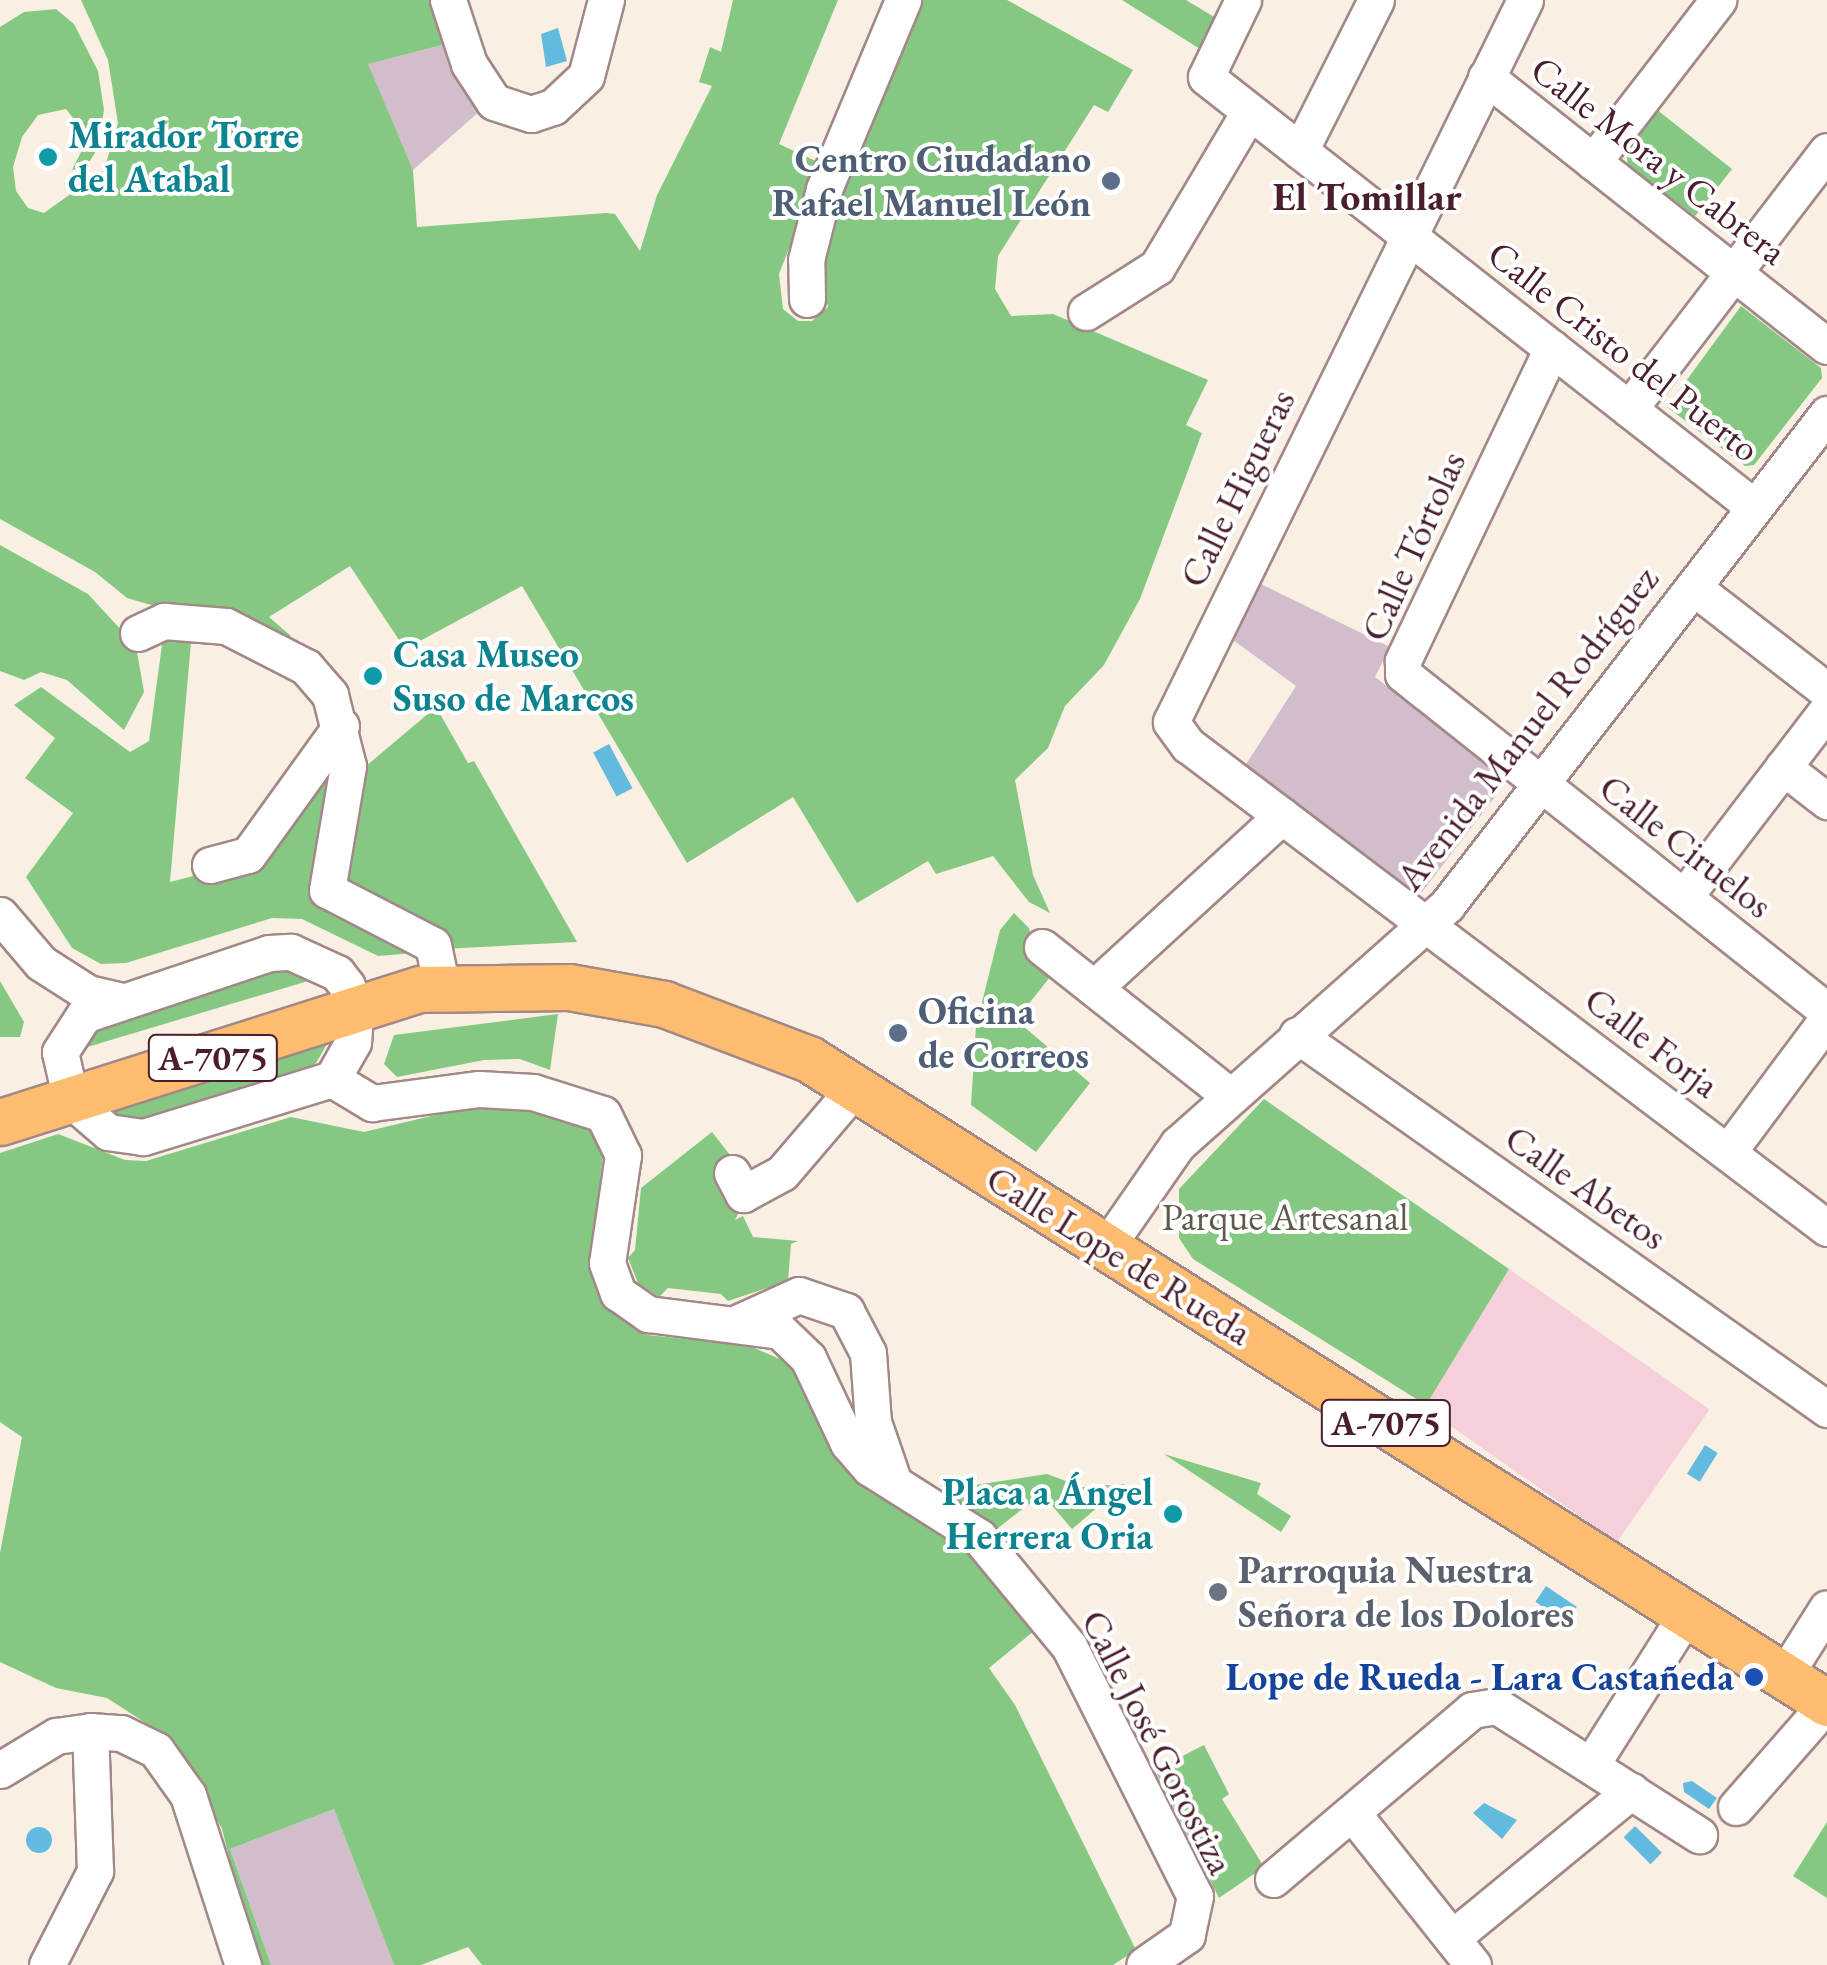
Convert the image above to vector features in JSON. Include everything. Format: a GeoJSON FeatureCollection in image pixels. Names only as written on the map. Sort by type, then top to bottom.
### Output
{"type":"FeatureCollection","features":[{"type":"Feature","properties":{"kind":"main road","name":"Calle Lope de Rueda"},"geometry":{"type":"LineString","coordinates":[[431,989],[569,987],[664,1004],[782,1044],[1827,1703]]}},
{"type":"Feature","properties":{"kind":"main road","name":"A-7075"},"geometry":{"type":"LineString","coordinates":[[0,1090],[67,1069],[351,1000],[431,989]]}},
{"type":"Feature","properties":{"kind":"main road","name":"A-7075"},"geometry":{"type":"LineString","coordinates":[[0,1122],[67,1069]]}},
{"type":"Feature","properties":{"kind":"street"},"geometry":{"type":"LineString","coordinates":[[448,0],[469,64],[494,102],[531,114],[553,107],[586,76],[606,0]]}},
{"type":"Feature","properties":{"kind":"street"},"geometry":{"type":"LineString","coordinates":[[806,299],[806,260],[824,189],[903,0]]}},
{"type":"Feature","properties":{"kind":"street","name":"Calle Cristo del Puerto"},"geometry":{"type":"LineString","coordinates":[[1242,0],[1206,78],[1754,507]]}},
{"type":"Feature","properties":{"kind":"street"},"geometry":{"type":"LineString","coordinates":[[1300,151],[1376,0]]}},
{"type":"Feature","properties":{"kind":"street","name":"Calle Higueras"},"geometry":{"type":"LineString","coordinates":[[1425,925],[1188,745],[1171,722],[1524,0]]}},
{"type":"Feature","properties":{"kind":"street"},"geometry":{"type":"LineString","coordinates":[[1593,162],[1718,0]]}},
{"type":"Feature","properties":{"kind":"street","name":"Calle Mora y Cabrera"},"geometry":{"type":"LineString","coordinates":[[1486,77],[1827,346]]}},
{"type":"Feature","properties":{"kind":"street"},"geometry":{"type":"LineString","coordinates":[[1086,312],[1157,267],[1249,112]]}},
{"type":"Feature","properties":{"kind":"street"},"geometry":{"type":"LineString","coordinates":[[1629,410],[1827,153]]}},
{"type":"Feature","properties":{"kind":"street","name":"Calle Tórtolas"},"geometry":{"type":"LineString","coordinates":[[1540,786],[1410,683],[1403,661],[1552,348]]}},
{"type":"Feature","properties":{"kind":"street","name":"Avenida Manuel Rodríguez"},"geometry":{"type":"LineString","coordinates":[[1107,1246],[1178,1144],[1425,925],[1540,786],[1827,414]]}},
{"type":"Feature","properties":{"kind":"street"},"geometry":{"type":"LineString","coordinates":[[1693,587],[1827,691]]}},
{"type":"Feature","properties":{"kind":"street"},"geometry":{"type":"LineString","coordinates":[[138,633],[164,621],[226,626],[306,667],[330,696],[342,726],[348,766],[327,890],[433,945],[431,989]]}},
{"type":"Feature","properties":{"kind":"street"},"geometry":{"type":"LineString","coordinates":[[1684,896],[1827,710]]}},
{"type":"Feature","properties":{"kind":"street"},"geometry":{"type":"LineString","coordinates":[[210,865],[248,855],[342,726]]}},
{"type":"Feature","properties":{"kind":"street"},"geometry":{"type":"LineString","coordinates":[[1784,767],[1827,801]]}},
{"type":"Feature","properties":{"kind":"street","name":"Calle Ciruelos"},"geometry":{"type":"LineString","coordinates":[[1540,786],[1684,896],[1827,1015]]}},
{"type":"Feature","properties":{"kind":"street"},"geometry":{"type":"LineString","coordinates":[[1094,988],[1282,816]]}},
{"type":"Feature","properties":{"kind":"street"},"geometry":{"type":"LineString","coordinates":[[0,915],[41,964],[88,993],[118,1000]]}},
{"type":"Feature","properties":{"kind":"street","name":"Calle Forja"},"geometry":{"type":"LineString","coordinates":[[1425,925],[1827,1228]]}},
{"type":"Feature","properties":{"kind":"street"},"geometry":{"type":"LineString","coordinates":[[1042,946],[1229,1095]]}},
{"type":"Feature","properties":{"kind":"street"},"geometry":{"type":"LineString","coordinates":[[41,964],[67,1069],[108,1132],[143,1137],[332,1079],[353,1042],[351,1000],[337,973],[291,952],[270,952],[84,1014],[67,1069]]}},
{"type":"Feature","properties":{"kind":"street"},"geometry":{"type":"LineString","coordinates":[[1728,1152],[1827,1015]]}},
{"type":"Feature","properties":{"kind":"street","name":"Calle Abetos"},"geometry":{"type":"LineString","coordinates":[[1297,1035],[1827,1409]]}},
{"type":"Feature","properties":{"kind":"street","name":"Calle José Gorostiza"},"geometry":{"type":"LineString","coordinates":[[332,1079],[372,1103],[479,1089],[532,1092],[603,1114],[623,1155],[607,1262],[618,1293],[648,1314],[737,1322],[780,1331],[808,1358],[848,1443],[896,1486],[980,1537],[1070,1646],[1195,1896],[1187,1935],[1144,1965]]}},
{"type":"Feature","properties":{"kind":"street"},"geometry":{"type":"LineString","coordinates":[[732,1173],[743,1194],[782,1173],[854,1089]]}},
{"type":"Feature","properties":{"kind":"street","name":"Calle José Gorostiza"},"geometry":{"type":"LineString","coordinates":[[737,1322],[799,1295],[846,1311],[868,1353],[880,1456],[896,1486]]}},
{"type":"Feature","properties":{"kind":"street"},"geometry":{"type":"LineString","coordinates":[[1784,1676],[1827,1608]]}},
{"type":"Feature","properties":{"kind":"street"},"geometry":{"type":"LineString","coordinates":[[1591,1765],[1688,1613]]}},
{"type":"Feature","properties":{"kind":"street"},"geometry":{"type":"LineString","coordinates":[[1736,1807],[1827,1703]]}},
{"type":"Feature","properties":{"kind":"street"},"geometry":{"type":"LineString","coordinates":[[1274,1879],[1472,1710],[1497,1706],[1699,1835]]}},
{"type":"Feature","properties":{"kind":"street"},"geometry":{"type":"LineString","coordinates":[[0,1770],[56,1736],[90,1730],[121,1733],[156,1750],[174,1772],[214,1864],[243,1965]]}},
{"type":"Feature","properties":{"kind":"street"},"geometry":{"type":"LineString","coordinates":[[46,1965],[96,1870],[90,1730]]}},
{"type":"Feature","properties":{"kind":"street"},"geometry":{"type":"LineString","coordinates":[[1353,1814],[1463,1952],[1631,1791]]}},
{"type":"Feature","properties":{"kind":"shaded area"},"geometry":{"type":"Polygon","coordinates":[[[446,44],[455,72],[481,110],[413,170],[367,64],[446,44]]]}},
{"type":"Feature","properties":{"kind":"shaded area"},"geometry":{"type":"Polygon","coordinates":[[[1261,584],[1390,647],[1375,677],[1503,777],[1498,793],[1422,892],[1415,894],[1245,766],[1296,686],[1233,640],[1261,584]]]}},
{"type":"Feature","properties":{"kind":"shaded area"},"geometry":{"type":"Polygon","coordinates":[[[1509,1269],[1710,1410],[1617,1542],[1416,1402],[1509,1269]]]}},
{"type":"Feature","properties":{"kind":"shaded area"},"geometry":{"type":"Polygon","coordinates":[[[334,1809],[394,1965],[271,1965],[230,1849],[334,1809]]]}},
{"type":"Feature","properties":{"kind":"green space"},"geometry":{"type":"Polygon","coordinates":[[[81,0],[431,0],[446,44],[368,64],[413,170],[417,227],[606,213],[615,214],[640,251],[657,195],[712,86],[699,82],[710,47],[721,52],[733,0],[838,0],[779,144],[822,164],[779,274],[783,309],[798,321],[812,321],[828,307],[821,282],[825,232],[919,0],[1007,0],[1133,70],[1108,112],[1094,105],[998,256],[995,289],[1011,316],[1053,314],[1208,380],[1186,425],[1202,433],[1140,599],[1104,665],[1065,706],[1048,748],[1015,780],[1033,875],[1050,913],[1029,902],[993,856],[936,874],[928,861],[857,903],[793,797],[687,863],[522,586],[405,649],[350,566],[269,617],[291,636],[281,643],[127,598],[95,572],[0,519],[0,27],[24,12],[56,9],[74,24],[98,71],[104,110],[98,148],[86,167],[72,170],[84,146],[81,128],[66,109],[38,115],[22,137],[13,167],[16,191],[28,208],[44,213],[104,170],[118,123],[108,60],[81,0]]]}},
{"type":"Feature","properties":{"kind":"green space"},"geometry":{"type":"Polygon","coordinates":[[[1122,0],[1186,0],[1216,18],[1200,49],[1122,0]]]}},
{"type":"Feature","properties":{"kind":"green space"},"geometry":{"type":"Polygon","coordinates":[[[1656,109],[1732,169],[1695,216],[1628,166],[1626,151],[1656,109]]]}},
{"type":"Feature","properties":{"kind":"green space"},"geometry":{"type":"Polygon","coordinates":[[[1741,306],[1821,368],[1822,378],[1754,465],[1745,466],[1667,407],[1741,306]]]}},
{"type":"Feature","properties":{"kind":"green space"},"geometry":{"type":"Polygon","coordinates":[[[0,545],[88,594],[136,646],[144,692],[124,730],[67,680],[41,672],[24,680],[0,671],[0,545]]]}},
{"type":"Feature","properties":{"kind":"green space"},"geometry":{"type":"Polygon","coordinates":[[[164,630],[192,631],[170,882],[255,860],[340,753],[310,891],[428,952],[378,956],[302,919],[272,918],[126,963],[101,964],[72,948],[26,877],[73,813],[25,778],[55,738],[14,705],[41,687],[130,752],[149,741],[164,630]]]}},
{"type":"Feature","properties":{"kind":"green space"},"geometry":{"type":"Polygon","coordinates":[[[436,707],[468,763],[474,761],[577,942],[443,949],[341,889],[359,772],[436,707]]]}},
{"type":"Feature","properties":{"kind":"green space"},"geometry":{"type":"Polygon","coordinates":[[[1014,913],[1029,928],[1035,956],[1054,972],[1016,1020],[1090,1083],[1036,1152],[971,1105],[976,1026],[1000,930],[1014,913]]]}},
{"type":"Feature","properties":{"kind":"green space"},"geometry":{"type":"Polygon","coordinates":[[[272,966],[318,978],[84,1048],[99,1024],[272,966]]]}},
{"type":"Feature","properties":{"kind":"green space"},"geometry":{"type":"Polygon","coordinates":[[[0,981],[24,1022],[20,1037],[0,1037],[0,981]]]}},
{"type":"Feature","properties":{"kind":"green space"},"geometry":{"type":"Polygon","coordinates":[[[558,1014],[550,1070],[520,1059],[484,1060],[397,1077],[384,1064],[394,1035],[558,1014]]]}},
{"type":"Feature","properties":{"kind":"green space"},"geometry":{"type":"Polygon","coordinates":[[[330,1039],[316,1063],[301,1071],[140,1119],[125,1119],[104,1106],[330,1039]]]}},
{"type":"Feature","properties":{"kind":"green space","name":"Parque Artesanal"},"geometry":{"type":"Polygon","coordinates":[[[1264,1099],[1509,1269],[1426,1405],[1193,1259],[1179,1238],[1179,1189],[1264,1099]]]}},
{"type":"Feature","properties":{"kind":"green space"},"geometry":{"type":"Polygon","coordinates":[[[465,1108],[535,1109],[586,1122],[604,1149],[589,1266],[613,1313],[648,1335],[750,1346],[791,1364],[856,1481],[970,1555],[1034,1631],[989,1668],[1015,1705],[1136,1950],[1113,1965],[482,1965],[468,1947],[421,1965],[394,1965],[334,1809],[230,1849],[271,1965],[257,1965],[222,1829],[175,1742],[107,1698],[56,1688],[0,1662],[0,1553],[22,1437],[0,1422],[0,1153],[58,1134],[125,1160],[146,1161],[291,1117],[364,1132],[465,1108]]]}},
{"type":"Feature","properties":{"kind":"green space"},"geometry":{"type":"Polygon","coordinates":[[[712,1132],[737,1164],[740,1210],[735,1220],[743,1216],[753,1237],[798,1241],[791,1244],[788,1281],[728,1301],[721,1294],[668,1288],[659,1297],[638,1283],[628,1258],[635,1250],[641,1188],[712,1132]]]}},
{"type":"Feature","properties":{"kind":"green space"},"geometry":{"type":"Polygon","coordinates":[[[1164,1454],[1261,1483],[1257,1494],[1291,1516],[1281,1532],[1164,1454]]]}},
{"type":"Feature","properties":{"kind":"green space"},"geometry":{"type":"Polygon","coordinates":[[[1047,1474],[1082,1487],[1125,1484],[1072,1529],[1042,1494],[998,1528],[956,1500],[962,1487],[1047,1474]]]}},
{"type":"Feature","properties":{"kind":"green space"},"geometry":{"type":"Polygon","coordinates":[[[1204,1745],[1229,1794],[1222,1799],[1264,1867],[1219,1898],[1155,1770],[1204,1745]]]}},
{"type":"Feature","properties":{"kind":"green space"},"geometry":{"type":"Polygon","coordinates":[[[1827,1822],[1827,1898],[1793,1876],[1827,1822]]]}},
{"type":"Feature","properties":{"kind":"water"},"geometry":{"type":"Polygon","coordinates":[[[558,28],[567,61],[546,67],[541,34],[558,28]]]}},
{"type":"Feature","properties":{"kind":"water"},"geometry":{"type":"Polygon","coordinates":[[[609,744],[632,788],[617,797],[593,752],[609,744]]]}},
{"type":"Feature","properties":{"kind":"water"},"geometry":{"type":"Polygon","coordinates":[[[1705,1445],[1718,1453],[1700,1482],[1687,1474],[1705,1445]]]}},
{"type":"Feature","properties":{"kind":"water"},"geometry":{"type":"Polygon","coordinates":[[[1546,1586],[1577,1607],[1566,1622],[1535,1602],[1546,1586]]]}},
{"type":"Feature","properties":{"kind":"water"},"geometry":{"type":"Polygon","coordinates":[[[1692,1781],[1717,1798],[1709,1809],[1684,1792],[1683,1783],[1692,1781]]]}},
{"type":"Feature","properties":{"kind":"water"},"geometry":{"type":"Polygon","coordinates":[[[1484,1803],[1517,1820],[1502,1839],[1473,1813],[1484,1803]]]}},
{"type":"Feature","properties":{"kind":"water"},"geometry":{"type":"Polygon","coordinates":[[[1635,1826],[1662,1853],[1651,1864],[1624,1837],[1635,1826]]]}},
{"type":"Feature","properties":{"kind":"water"},"geometry":{"type":"Polygon","coordinates":[[[39,1827],[48,1831],[52,1840],[48,1849],[39,1853],[30,1849],[26,1840],[30,1831],[39,1827]]]}},
{"type":"Feature","properties":{"kind":"place","name":"Mirador Torre del Atabal"},"geometry":{"type":"Point","coordinates":[48,157]}},
{"type":"Feature","properties":{"kind":"place","name":"Centro Ciudadano Rafael Manuel León"},"geometry":{"type":"Point","coordinates":[1111,181]}},
{"type":"Feature","properties":{"kind":"place","name":"Casa Museo Suso de Marcos"},"geometry":{"type":"Point","coordinates":[373,676]}},
{"type":"Feature","properties":{"kind":"place","name":"Oficina de Correos"},"geometry":{"type":"Point","coordinates":[898,1033]}},
{"type":"Feature","properties":{"kind":"place","name":"Placa a Ángel Herrera Oria"},"geometry":{"type":"Point","coordinates":[1173,1514]}},
{"type":"Feature","properties":{"kind":"place","name":"Parroquia Nuestra Señora de los Dolores"},"geometry":{"type":"Point","coordinates":[1218,1592]}},
{"type":"Feature","properties":{"kind":"place","name":"Lope de Rueda - Lara Castañeda"},"geometry":{"type":"Point","coordinates":[1754,1677]}},
{"type":"Feature","properties":{"kind":"district","name":"El Tomillar"},"geometry":{"type":"Point","coordinates":[1367,196]}}]}
